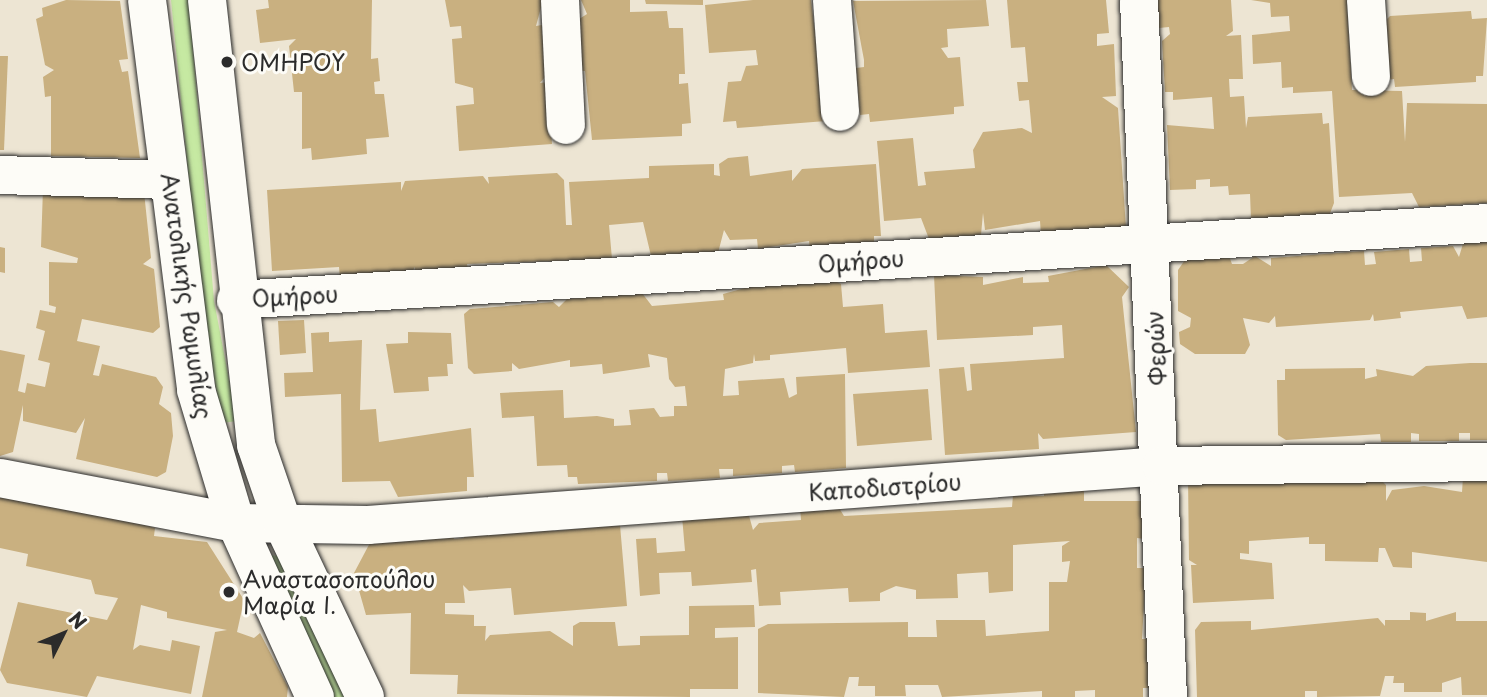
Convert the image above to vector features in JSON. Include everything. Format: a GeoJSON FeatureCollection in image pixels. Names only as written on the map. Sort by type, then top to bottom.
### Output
{"type":"FeatureCollection","features":[{"type":"Feature","properties":{"kind":"street","name":"Ανατολικής Ρωμυλίας"},"geometry":{"type":"LineString","coordinates":[[147,0],[196,390],[236,523],[315,697]]}},
{"type":"Feature","properties":{"kind":"street","name":"Ανατολικής Ρωμυλίας"},"geometry":{"type":"LineString","coordinates":[[207,0],[236,300],[256,445],[284,524],[365,697]]}},
{"type":"Feature","properties":{"kind":"street"},"geometry":{"type":"LineString","coordinates":[[560,0],[566,125]]}},
{"type":"Feature","properties":{"kind":"street"},"geometry":{"type":"LineString","coordinates":[[832,0],[840,112]]}},
{"type":"Feature","properties":{"kind":"street","name":"Φερών"},"geometry":{"type":"LineString","coordinates":[[1139,0],[1162,466],[1168,697]]}},
{"type":"Feature","properties":{"kind":"street"},"geometry":{"type":"LineString","coordinates":[[1366,0],[1371,77]]}},
{"type":"Feature","properties":{"kind":"street"},"geometry":{"type":"LineString","coordinates":[[0,175],[169,180]]}},
{"type":"Feature","properties":{"kind":"street","name":"Ομήρου"},"geometry":{"type":"LineString","coordinates":[[236,300],[1487,223]]}},
{"type":"Feature","properties":{"kind":"street","name":"Καποδιστρίου"},"geometry":{"type":"LineString","coordinates":[[0,478],[236,523],[368,525],[1162,466],[1487,462]]}},
{"type":"Feature","properties":{"kind":"green space"},"geometry":{"type":"Polygon","coordinates":[[[171,0],[189,0],[214,301],[237,421],[222,423],[201,303],[171,0]]]}},
{"type":"Feature","properties":{"kind":"green space"},"geometry":{"type":"Polygon","coordinates":[[[264,554],[283,557],[349,697],[332,697],[264,554]]]}},
{"type":"Feature","properties":{"kind":"building"},"geometry":{"type":"Polygon","coordinates":[[[66,0],[120,1],[128,59],[119,60],[122,72],[128,71],[140,158],[51,156],[51,96],[45,97],[43,77],[54,70],[45,65],[36,19],[43,16],[42,8],[66,0]]]}},
{"type":"Feature","properties":{"kind":"building"},"geometry":{"type":"Polygon","coordinates":[[[268,0],[372,0],[371,59],[378,58],[380,81],[374,82],[375,94],[384,94],[389,137],[366,139],[367,154],[312,160],[311,148],[302,149],[302,92],[294,92],[289,46],[296,39],[260,43],[256,10],[269,8],[268,0]]]}},
{"type":"Feature","properties":{"kind":"building"},"geometry":{"type":"Polygon","coordinates":[[[445,0],[543,0],[536,26],[542,25],[546,76],[540,83],[547,82],[552,144],[459,151],[456,106],[474,104],[473,88],[455,83],[452,39],[462,38],[461,26],[450,27],[445,0]]]}},
{"type":"Feature","properties":{"kind":"building"},"geometry":{"type":"Polygon","coordinates":[[[581,0],[630,0],[630,12],[667,11],[669,28],[683,28],[685,74],[679,74],[679,84],[688,83],[691,123],[682,124],[682,136],[592,140],[585,71],[578,71],[576,21],[587,14],[581,0]]]}},
{"type":"Feature","properties":{"kind":"building"},"geometry":{"type":"Polygon","coordinates":[[[645,0],[703,0],[703,5],[646,4],[645,0]]]}},
{"type":"Feature","properties":{"kind":"building"},"geometry":{"type":"Polygon","coordinates":[[[753,0],[811,0],[826,121],[737,128],[736,121],[723,122],[728,82],[741,81],[746,66],[758,65],[756,50],[709,53],[705,5],[753,0]]]}},
{"type":"Feature","properties":{"kind":"building"},"geometry":{"type":"Polygon","coordinates":[[[986,0],[989,26],[947,29],[948,47],[941,48],[948,58],[960,57],[964,106],[954,107],[954,114],[870,122],[869,114],[860,115],[856,68],[864,67],[864,60],[853,1],[986,0]]]}},
{"type":"Feature","properties":{"kind":"building"},"geometry":{"type":"Polygon","coordinates":[[[1007,0],[1106,0],[1109,33],[1097,34],[1097,46],[1114,44],[1116,96],[1102,97],[1118,108],[1126,228],[1041,235],[1040,221],[985,230],[983,213],[981,235],[929,239],[921,218],[884,221],[877,141],[913,138],[918,186],[926,185],[924,172],[975,168],[973,150],[983,132],[1022,128],[1032,133],[1029,100],[1019,101],[1017,82],[1028,82],[1025,47],[1011,48],[1007,0]]]}},
{"type":"Feature","properties":{"kind":"building"},"geometry":{"type":"Polygon","coordinates":[[[1157,0],[1231,0],[1233,31],[1226,36],[1241,35],[1243,79],[1229,79],[1230,97],[1244,96],[1246,128],[1248,117],[1322,113],[1323,124],[1329,123],[1334,203],[1329,216],[1251,220],[1250,194],[1229,195],[1228,186],[1210,187],[1210,179],[1196,180],[1196,189],[1170,190],[1167,125],[1214,129],[1212,97],[1173,100],[1173,92],[1165,92],[1162,41],[1170,34],[1169,27],[1159,28],[1157,0]]]}},
{"type":"Feature","properties":{"kind":"building"},"geometry":{"type":"Polygon","coordinates":[[[1251,0],[1347,0],[1352,90],[1402,91],[1405,142],[1407,103],[1487,104],[1487,203],[1419,207],[1412,193],[1339,197],[1332,91],[1293,93],[1293,87],[1282,88],[1281,62],[1253,64],[1252,35],[1290,31],[1289,16],[1271,17],[1270,3],[1251,0]]]}},
{"type":"Feature","properties":{"kind":"building"},"geometry":{"type":"Polygon","coordinates":[[[1471,11],[1472,19],[1487,18],[1483,76],[1476,76],[1476,82],[1395,87],[1394,79],[1387,80],[1384,22],[1390,16],[1471,11]]]}},
{"type":"Feature","properties":{"kind":"building"},"geometry":{"type":"Polygon","coordinates":[[[0,56],[8,56],[4,150],[0,150],[0,56]]]}},
{"type":"Feature","properties":{"kind":"building"},"geometry":{"type":"Polygon","coordinates":[[[748,156],[750,176],[792,170],[792,181],[802,169],[876,164],[881,236],[874,236],[874,245],[810,250],[809,241],[758,249],[757,239],[730,240],[724,230],[718,253],[651,256],[643,222],[609,225],[612,259],[467,264],[468,270],[415,273],[415,267],[411,274],[340,278],[339,267],[272,271],[267,190],[401,182],[401,191],[405,181],[483,176],[489,184],[488,177],[557,173],[564,180],[566,225],[572,225],[569,182],[649,178],[649,166],[714,164],[714,175],[720,176],[719,164],[728,158],[748,156]]]}},
{"type":"Feature","properties":{"kind":"building"},"geometry":{"type":"Polygon","coordinates":[[[43,188],[144,192],[151,258],[143,264],[154,269],[160,327],[153,333],[82,319],[77,341],[100,346],[93,375],[99,376],[102,364],[156,377],[163,387],[159,404],[171,413],[173,436],[166,472],[157,477],[76,459],[85,418],[76,433],[23,421],[23,405],[13,452],[0,456],[0,350],[25,355],[18,391],[25,393],[27,383],[45,387],[50,363],[38,360],[45,331],[36,328],[40,310],[55,313],[56,307],[49,305],[49,262],[77,263],[78,258],[41,247],[43,188]]]}},
{"type":"Feature","properties":{"kind":"building"},"geometry":{"type":"Polygon","coordinates":[[[1487,236],[1487,317],[1467,319],[1462,306],[1400,312],[1401,318],[1374,321],[1373,314],[1370,320],[1276,327],[1275,316],[1269,323],[1243,318],[1250,345],[1245,354],[1195,354],[1180,344],[1179,332],[1190,327],[1191,318],[1178,311],[1178,270],[1187,257],[1229,256],[1232,264],[1243,264],[1255,256],[1271,266],[1271,258],[1364,251],[1365,265],[1376,264],[1374,252],[1409,249],[1410,262],[1422,261],[1421,248],[1453,246],[1459,257],[1465,237],[1487,236]]]}},
{"type":"Feature","properties":{"kind":"building"},"geometry":{"type":"Polygon","coordinates":[[[0,247],[5,248],[5,273],[0,272],[0,247]]]}},
{"type":"Feature","properties":{"kind":"building"},"geometry":{"type":"Polygon","coordinates":[[[1106,265],[1129,287],[1122,297],[1136,432],[1043,439],[1038,433],[1039,449],[945,455],[939,369],[964,367],[967,391],[972,390],[970,364],[1064,358],[1062,325],[1033,327],[1033,335],[937,340],[934,275],[983,277],[983,285],[1023,277],[1023,283],[1049,282],[1048,276],[1106,265]]]}},
{"type":"Feature","properties":{"kind":"building"},"geometry":{"type":"Polygon","coordinates":[[[833,280],[841,284],[843,307],[883,304],[885,333],[927,330],[930,367],[848,373],[846,348],[770,355],[770,360],[755,361],[754,354],[753,363],[725,369],[723,396],[739,395],[738,381],[784,378],[789,398],[797,394],[796,377],[845,374],[846,468],[795,472],[794,465],[782,466],[782,473],[733,476],[733,469],[719,469],[720,478],[668,481],[667,473],[657,473],[657,481],[578,484],[577,477],[568,477],[567,465],[537,466],[534,416],[502,418],[500,393],[563,390],[564,418],[597,416],[614,419],[614,426],[631,425],[629,410],[654,408],[660,417],[674,416],[674,406],[687,406],[685,386],[675,387],[669,379],[667,358],[648,354],[650,367],[603,374],[602,364],[570,367],[570,360],[519,369],[512,363],[512,371],[474,374],[468,368],[464,314],[470,309],[553,302],[559,307],[567,299],[642,293],[652,306],[724,300],[723,294],[752,286],[833,280]]]}},
{"type":"Feature","properties":{"kind":"building"},"geometry":{"type":"Polygon","coordinates":[[[304,320],[306,353],[280,355],[278,321],[304,320]]]}},
{"type":"Feature","properties":{"kind":"building"},"geometry":{"type":"Polygon","coordinates":[[[329,332],[329,342],[362,340],[360,410],[376,409],[379,442],[471,428],[474,477],[467,477],[467,491],[398,497],[390,481],[342,482],[341,394],[285,397],[284,373],[313,372],[311,333],[329,332]]]}},
{"type":"Feature","properties":{"kind":"building"},"geometry":{"type":"Polygon","coordinates":[[[408,332],[451,333],[453,364],[447,364],[448,376],[428,377],[429,391],[394,393],[386,344],[408,343],[408,332]]]}},
{"type":"Feature","properties":{"kind":"building"},"geometry":{"type":"Polygon","coordinates":[[[1487,363],[1487,440],[1470,440],[1470,433],[1459,433],[1459,441],[1419,441],[1419,434],[1411,433],[1411,442],[1381,442],[1380,434],[1286,440],[1278,435],[1277,380],[1285,380],[1285,369],[1365,368],[1365,379],[1377,376],[1376,369],[1413,376],[1426,366],[1487,363]]]}},
{"type":"Feature","properties":{"kind":"building"},"geometry":{"type":"Polygon","coordinates":[[[928,389],[932,440],[857,446],[853,394],[928,389]]]}},
{"type":"Feature","properties":{"kind":"building"},"geometry":{"type":"Polygon","coordinates":[[[1188,476],[1379,478],[1386,485],[1386,501],[1392,490],[1424,486],[1462,492],[1463,477],[1487,477],[1487,562],[1412,552],[1412,568],[1393,567],[1385,548],[1379,548],[1378,562],[1325,561],[1325,544],[1309,544],[1309,537],[1249,541],[1249,554],[1240,553],[1240,559],[1272,563],[1274,599],[1193,603],[1191,565],[1197,565],[1189,560],[1188,476]]]}},
{"type":"Feature","properties":{"kind":"building"},"geometry":{"type":"Polygon","coordinates":[[[1044,487],[1084,488],[1084,501],[1144,501],[1145,539],[1137,538],[1137,568],[1146,568],[1142,639],[1149,639],[1149,688],[1143,688],[1143,697],[1095,697],[1095,690],[1075,691],[1075,697],[1042,697],[1042,691],[942,697],[938,685],[905,685],[906,696],[875,696],[875,686],[858,686],[859,677],[849,677],[844,697],[758,693],[758,629],[768,624],[908,622],[908,637],[937,637],[936,620],[985,620],[986,636],[1049,631],[1049,582],[1067,582],[1070,561],[1062,562],[1062,546],[1070,541],[1013,545],[1013,591],[989,593],[988,572],[957,574],[958,598],[916,599],[916,590],[896,586],[880,593],[880,601],[849,602],[848,588],[780,592],[781,605],[759,606],[756,569],[751,570],[752,582],[692,586],[691,572],[659,573],[660,594],[640,596],[636,539],[656,538],[657,553],[685,551],[682,516],[748,512],[753,530],[759,523],[801,520],[800,506],[836,503],[844,516],[1012,507],[1013,495],[1044,496],[1044,487]]]}},
{"type":"Feature","properties":{"kind":"building"},"geometry":{"type":"Polygon","coordinates":[[[0,497],[105,513],[155,528],[154,536],[207,542],[244,600],[237,632],[254,638],[260,633],[288,687],[287,697],[202,697],[215,632],[227,630],[167,618],[167,612],[141,605],[133,650],[140,645],[170,651],[172,640],[200,646],[191,694],[97,676],[87,697],[7,683],[0,670],[18,602],[107,620],[118,598],[95,594],[91,580],[26,566],[28,554],[0,548],[0,497]]]}},
{"type":"Feature","properties":{"kind":"building"},"geometry":{"type":"Polygon","coordinates":[[[550,525],[554,531],[620,525],[627,606],[514,615],[511,588],[469,591],[463,585],[465,603],[445,603],[445,614],[474,615],[474,626],[486,626],[485,641],[490,635],[550,631],[573,646],[573,626],[580,622],[615,622],[618,646],[640,645],[640,636],[689,635],[689,606],[754,605],[755,627],[715,628],[715,638],[738,637],[738,689],[690,689],[690,697],[457,694],[458,675],[410,674],[411,613],[366,615],[354,573],[372,539],[453,532],[454,539],[464,538],[464,532],[550,525]]]}},
{"type":"Feature","properties":{"kind":"building"},"geometry":{"type":"Polygon","coordinates":[[[1410,612],[1426,613],[1426,621],[1456,612],[1456,621],[1487,621],[1487,695],[1462,695],[1461,677],[1442,683],[1442,692],[1404,692],[1404,683],[1393,683],[1394,676],[1385,676],[1380,696],[1317,697],[1317,691],[1305,691],[1305,697],[1197,697],[1195,630],[1201,622],[1251,621],[1251,630],[1378,618],[1385,626],[1385,620],[1410,620],[1410,612]]]}},
{"type":"Feature","properties":{"kind":"place","name":"ΟΜΗΡΟΥ"},"geometry":{"type":"Point","coordinates":[227,62]}},
{"type":"Feature","properties":{"kind":"place","name":"Αναστασοπούλου Μαρία Ι."},"geometry":{"type":"Point","coordinates":[229,592]}}]}
